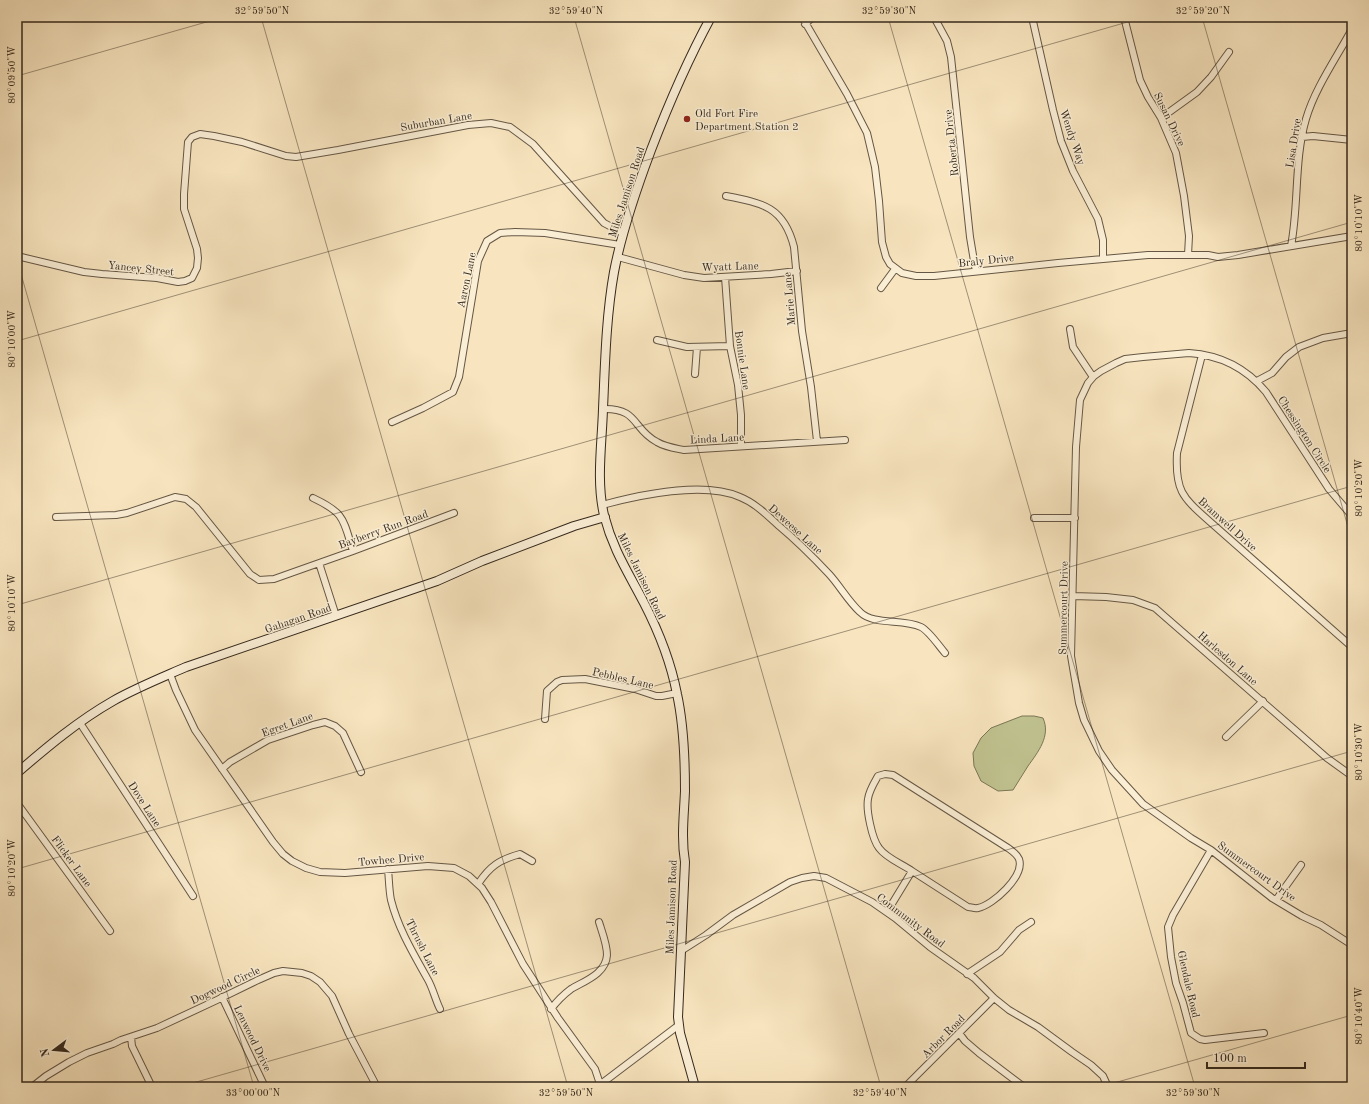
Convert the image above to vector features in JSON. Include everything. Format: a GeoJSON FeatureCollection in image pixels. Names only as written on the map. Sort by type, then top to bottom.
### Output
{"type":"FeatureCollection","features":[{"type":"Feature","properties":{"kind":"main road","name":"Miles Jamison Road"},"geometry":{"type":"LineString","coordinates":[[694,1087],[678,1017],[685,862],[682,845],[685,788],[683,730],[672,672],[659,636],[610,535],[602,505],[600,486],[609,308],[620,244],[637,187],[670,99],[696,44],[711,17]]}},
{"type":"Feature","properties":{"kind":"main road","name":"Gahagan Road"},"geometry":{"type":"LineString","coordinates":[[17,773],[60,737],[118,698],[186,667],[437,581],[482,561],[574,526],[605,517]]}},
{"type":"Feature","properties":{"kind":"street"},"geometry":{"type":"LineString","coordinates":[[802,17],[847,94],[867,133],[876,174],[884,250],[890,264],[895,269],[881,288]]}},
{"type":"Feature","properties":{"kind":"street"},"geometry":{"type":"LineString","coordinates":[[805,24],[813,17]]}},
{"type":"Feature","properties":{"kind":"street","name":"Roberta Drive"},"geometry":{"type":"LineString","coordinates":[[934,17],[947,41],[951,57],[970,237],[976,271]]}},
{"type":"Feature","properties":{"kind":"street","name":"Wendy Way"},"geometry":{"type":"LineString","coordinates":[[1032,17],[1061,141],[1073,171],[1098,219],[1103,240],[1103,259]]}},
{"type":"Feature","properties":{"kind":"street","name":"Susan Drive"},"geometry":{"type":"LineString","coordinates":[[1124,17],[1140,80],[1148,97],[1161,118],[1173,144],[1179,170],[1189,236],[1188,255]]}},
{"type":"Feature","properties":{"kind":"street","name":"Lisa Drive"},"geometry":{"type":"LineString","coordinates":[[1291,246],[1295,225],[1299,158],[1306,118],[1312,102],[1352,29]]}},
{"type":"Feature","properties":{"kind":"street"},"geometry":{"type":"LineString","coordinates":[[1161,118],[1197,92],[1229,52]]}},
{"type":"Feature","properties":{"kind":"street","name":"Suburban Lane"},"geometry":{"type":"LineString","coordinates":[[214,136],[242,142],[286,156],[296,157],[468,125],[485,123],[504,125],[510,127],[533,144],[604,223],[623,233]]}},
{"type":"Feature","properties":{"kind":"street","name":"Yancey Street"},"geometry":{"type":"LineString","coordinates":[[17,256],[84,272],[157,278],[178,282],[192,278],[197,268],[198,258],[197,249],[184,209],[188,142],[192,137],[200,134],[214,136]]}},
{"type":"Feature","properties":{"kind":"street"},"geometry":{"type":"LineString","coordinates":[[1302,137],[1313,136],[1352,140]]}},
{"type":"Feature","properties":{"kind":"street","name":"Marie Lane"},"geometry":{"type":"LineString","coordinates":[[726,196],[742,198],[759,203],[770,209],[780,217],[791,234],[794,247],[802,331],[811,387],[817,441]]}},
{"type":"Feature","properties":{"kind":"street","name":"Aaron Lane"},"geometry":{"type":"LineString","coordinates":[[392,422],[453,392],[459,377],[478,261],[487,241],[500,233],[515,232],[545,233],[620,244]]}},
{"type":"Feature","properties":{"kind":"street","name":"Braly Drive"},"geometry":{"type":"LineString","coordinates":[[895,269],[916,276],[952,274],[1148,255],[1238,255],[1352,236]]}},
{"type":"Feature","properties":{"kind":"street","name":"Wyatt Lane"},"geometry":{"type":"LineString","coordinates":[[618,257],[684,275],[704,278],[797,271]]}},
{"type":"Feature","properties":{"kind":"street","name":"Bonnie Lane"},"geometry":{"type":"LineString","coordinates":[[724,277],[726,286],[730,346],[738,385],[741,415],[741,446]]}},
{"type":"Feature","properties":{"kind":"street"},"geometry":{"type":"LineString","coordinates":[[1070,329],[1073,347],[1093,377]]}},
{"type":"Feature","properties":{"kind":"street"},"geometry":{"type":"LineString","coordinates":[[1257,381],[1272,373],[1286,357],[1299,347],[1319,339],[1352,333]]}},
{"type":"Feature","properties":{"kind":"street"},"geometry":{"type":"LineString","coordinates":[[657,340],[683,347],[730,346]]}},
{"type":"Feature","properties":{"kind":"street"},"geometry":{"type":"LineString","coordinates":[[695,374],[697,347]]}},
{"type":"Feature","properties":{"kind":"street","name":"Summercourt Drive"},"geometry":{"type":"LineString","coordinates":[[1202,355],[1189,354],[1125,360],[1108,366],[1093,377],[1084,391],[1079,409],[1076,447],[1071,656],[1079,703],[1084,720],[1099,751],[1112,770],[1144,804],[1191,838],[1211,850],[1276,900],[1302,916],[1321,925],[1352,945]]}},
{"type":"Feature","properties":{"kind":"street","name":"Chessington Circle"},"geometry":{"type":"LineString","coordinates":[[1202,355],[1216,357],[1234,365],[1257,381],[1280,412],[1329,489],[1352,516]]}},
{"type":"Feature","properties":{"kind":"street","name":"Bramwell Drive"},"geometry":{"type":"LineString","coordinates":[[1202,355],[1177,453],[1176,467],[1182,492],[1188,502],[1199,513],[1352,647]]}},
{"type":"Feature","properties":{"kind":"street","name":"Linda Lane"},"geometry":{"type":"LineString","coordinates":[[604,410],[615,409],[626,413],[650,438],[656,442],[668,447],[684,450],[845,440]]}},
{"type":"Feature","properties":{"kind":"street","name":"Deweese Lane"},"geometry":{"type":"LineString","coordinates":[[602,505],[629,498],[687,490],[720,491],[739,496],[756,506],[802,546],[831,576],[860,612],[873,618],[921,627],[945,653]]}},
{"type":"Feature","properties":{"kind":"street","name":"Bayberry Run Road"},"geometry":{"type":"LineString","coordinates":[[56,517],[116,515],[180,497],[186,499],[196,507],[254,578],[259,580],[268,580],[353,551],[454,513]]}},
{"type":"Feature","properties":{"kind":"street"},"geometry":{"type":"LineString","coordinates":[[313,498],[342,516],[353,551]]}},
{"type":"Feature","properties":{"kind":"street"},"geometry":{"type":"LineString","coordinates":[[1034,518],[1075,518]]}},
{"type":"Feature","properties":{"kind":"street"},"geometry":{"type":"LineString","coordinates":[[319,563],[336,616]]}},
{"type":"Feature","properties":{"kind":"street","name":"Harlesdon Lane"},"geometry":{"type":"LineString","coordinates":[[1073,596],[1134,600],[1155,608],[1327,758],[1352,776]]}},
{"type":"Feature","properties":{"kind":"street","name":"Towhee Drive"},"geometry":{"type":"LineString","coordinates":[[170,674],[195,730],[273,842],[283,854],[292,861],[311,870],[332,873],[441,866],[454,868],[478,884],[491,902],[523,964],[551,1009],[595,1069],[599,1086]]}},
{"type":"Feature","properties":{"kind":"street","name":"Pebbles Lane"},"geometry":{"type":"LineString","coordinates":[[545,719],[547,691],[557,682],[562,680],[585,679],[662,696],[677,693]]}},
{"type":"Feature","properties":{"kind":"street"},"geometry":{"type":"LineString","coordinates":[[1226,737],[1263,701]]}},
{"type":"Feature","properties":{"kind":"street","name":"Egret Lane"},"geometry":{"type":"LineString","coordinates":[[222,769],[230,762],[268,740],[325,722],[335,726],[343,733],[362,772]]}},
{"type":"Feature","properties":{"kind":"street","name":"Dove Lane"},"geometry":{"type":"LineString","coordinates":[[80,723],[193,896]]}},
{"type":"Feature","properties":{"kind":"street"},"geometry":{"type":"LineString","coordinates":[[885,774],[893,775],[1008,848],[1017,854],[1020,868],[1009,886],[988,904],[976,909],[968,906],[912,871],[884,853],[875,842],[868,812],[867,799],[878,776],[885,774]]}},
{"type":"Feature","properties":{"kind":"street","name":"Flicker Lane"},"geometry":{"type":"LineString","coordinates":[[17,803],[110,931]]}},
{"type":"Feature","properties":{"kind":"street","name":"Glendale Road"},"geometry":{"type":"LineString","coordinates":[[1211,850],[1173,914],[1168,927],[1172,963],[1185,1016],[1190,1033],[1200,1039],[1205,1040],[1264,1033]]}},
{"type":"Feature","properties":{"kind":"street"},"geometry":{"type":"LineString","coordinates":[[478,884],[485,874],[498,861],[520,854],[532,861]]}},
{"type":"Feature","properties":{"kind":"street"},"geometry":{"type":"LineString","coordinates":[[1276,900],[1301,865]]}},
{"type":"Feature","properties":{"kind":"street","name":"Thrush Lane"},"geometry":{"type":"LineString","coordinates":[[388,869],[391,900],[395,911],[410,948],[434,992],[440,1009]]}},
{"type":"Feature","properties":{"kind":"street"},"geometry":{"type":"LineString","coordinates":[[887,912],[912,871]]}},
{"type":"Feature","properties":{"kind":"street","name":"Community Road"},"geometry":{"type":"LineString","coordinates":[[681,951],[746,906],[790,882],[802,878],[820,876],[831,880],[872,902],[887,912],[979,983],[1009,1010],[1038,1027],[1091,1064],[1103,1076],[1108,1087]]}},
{"type":"Feature","properties":{"kind":"street"},"geometry":{"type":"LineString","coordinates":[[551,1009],[562,996],[593,977],[601,970],[607,957],[599,922]]}},
{"type":"Feature","properties":{"kind":"street"},"geometry":{"type":"LineString","coordinates":[[967,974],[1000,952],[1019,930],[1031,922]]}},
{"type":"Feature","properties":{"kind":"street","name":"Dogwood Circle"},"geometry":{"type":"LineString","coordinates":[[32,1087],[46,1076],[87,1053],[157,1028],[274,973],[293,971],[311,976],[320,982],[332,996],[349,1034],[377,1087]]}},
{"type":"Feature","properties":{"kind":"street","name":"Lenwood Drive"},"geometry":{"type":"LineString","coordinates":[[222,997],[265,1087]]}},
{"type":"Feature","properties":{"kind":"street","name":"Arbor Road"},"geometry":{"type":"LineString","coordinates":[[905,1087],[994,998]]}},
{"type":"Feature","properties":{"kind":"street"},"geometry":{"type":"LineString","coordinates":[[599,1086],[679,1024]]}},
{"type":"Feature","properties":{"kind":"street"},"geometry":{"type":"LineString","coordinates":[[959,1033],[974,1049],[1024,1087]]}},
{"type":"Feature","properties":{"kind":"street"},"geometry":{"type":"LineString","coordinates":[[131,1037],[132,1046],[152,1087]]}},
{"type":"Feature","properties":{"kind":"green space"},"geometry":{"type":"Polygon","coordinates":[[[1022,716],[1043,718],[1045,731],[1042,744],[1013,790],[998,791],[981,781],[974,766],[973,753],[981,738],[991,728],[1022,716]]]}},
{"type":"Feature","properties":{"kind":"place","name":"Old Fort Fire Department Station 2"},"geometry":{"type":"Point","coordinates":[687,119]}}]}
